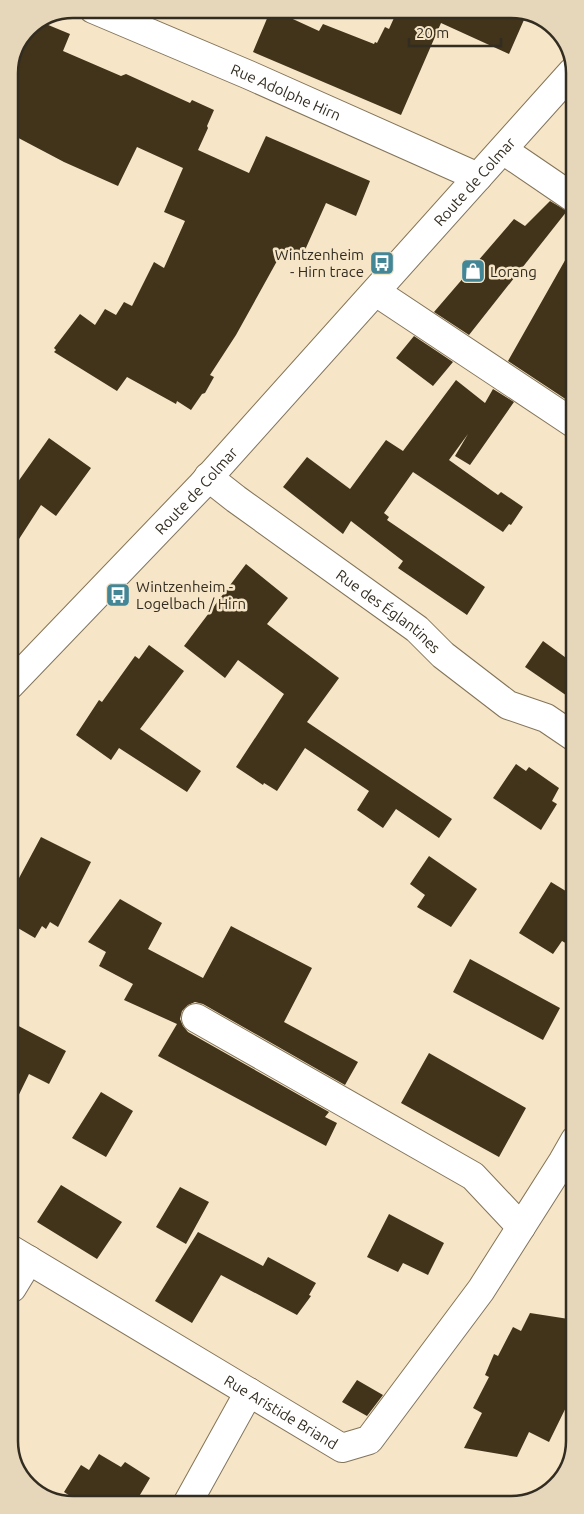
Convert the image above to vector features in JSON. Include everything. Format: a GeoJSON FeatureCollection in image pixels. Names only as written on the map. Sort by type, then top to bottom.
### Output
{"type":"FeatureCollection","features":[{"type":"Feature","properties":{"kind":"street","name":"Rue Adolphe Hirn"},"geometry":{"type":"LineString","coordinates":[[114,18],[249,75],[478,177]]}},
{"type":"Feature","properties":{"kind":"street","name":"Route de Colmar"},"geometry":{"type":"LineString","coordinates":[[18,677],[208,478],[566,79]]}},
{"type":"Feature","properties":{"kind":"street"},"geometry":{"type":"LineString","coordinates":[[503,150],[566,193]]}},
{"type":"Feature","properties":{"kind":"street"},"geometry":{"type":"LineString","coordinates":[[376,292],[566,418]]}},
{"type":"Feature","properties":{"kind":"street","name":"Rue des Églantines"},"geometry":{"type":"LineString","coordinates":[[208,478],[417,629],[443,655],[508,705],[546,718],[566,732]]}},
{"type":"Feature","properties":{"kind":"street"},"geometry":{"type":"LineString","coordinates":[[196,1018],[473,1176],[521,1227]]}},
{"type":"Feature","properties":{"kind":"street","name":"Rue Aristide Briand"},"geometry":{"type":"LineString","coordinates":[[20,1255],[342,1448],[369,1440],[481,1290],[566,1155]]}},
{"type":"Feature","properties":{"kind":"street"},"geometry":{"type":"LineString","coordinates":[[191,1496],[249,1392]]}},
{"type":"Feature","properties":{"kind":"building"},"geometry":{"type":"Polygon","coordinates":[[[267,18],[291,18],[319,31],[323,24],[374,44],[375,42],[377,43],[385,27],[389,29],[394,18],[524,19],[509,54],[441,23],[401,115],[253,52],[267,18]]]}},
{"type":"Feature","properties":{"kind":"building"},"geometry":{"type":"Polygon","coordinates":[[[46,24],[70,34],[63,51],[121,76],[126,74],[190,103],[192,100],[214,110],[198,150],[249,173],[266,136],[370,181],[356,216],[326,203],[301,259],[282,252],[236,335],[210,375],[214,377],[205,393],[202,394],[191,410],[177,401],[176,404],[127,377],[117,391],[54,352],[56,350],[54,348],[80,314],[95,325],[105,309],[116,315],[124,302],[132,306],[154,262],[164,268],[185,221],[164,212],[183,168],[137,147],[118,186],[64,162],[18,138],[19,58],[29,39],[36,31],[46,24]]]}},
{"type":"Feature","properties":{"kind":"building"},"geometry":{"type":"Polygon","coordinates":[[[550,201],[566,210],[469,335],[434,312],[514,219],[525,226],[550,201]]]}},
{"type":"Feature","properties":{"kind":"building"},"geometry":{"type":"Polygon","coordinates":[[[566,259],[566,399],[508,361],[566,259]]]}},
{"type":"Feature","properties":{"kind":"building"},"geometry":{"type":"Polygon","coordinates":[[[414,336],[453,362],[433,386],[396,358],[414,336]]]}},
{"type":"Feature","properties":{"kind":"building"},"geometry":{"type":"Polygon","coordinates":[[[456,380],[485,403],[493,389],[514,402],[470,465],[455,456],[468,434],[449,460],[498,495],[501,492],[523,507],[511,525],[509,524],[503,532],[413,472],[384,513],[389,517],[387,520],[485,587],[467,615],[398,568],[403,561],[351,521],[343,534],[283,487],[307,457],[350,489],[386,440],[403,451],[456,380]]]}},
{"type":"Feature","properties":{"kind":"building"},"geometry":{"type":"Polygon","coordinates":[[[49,438],[91,468],[56,516],[41,505],[18,541],[18,482],[49,438]]]}},
{"type":"Feature","properties":{"kind":"building"},"geometry":{"type":"Polygon","coordinates":[[[246,564],[288,598],[267,624],[339,678],[307,722],[452,819],[439,838],[396,809],[383,828],[357,810],[369,791],[305,748],[277,791],[264,783],[263,785],[236,767],[284,694],[238,660],[225,678],[184,646],[246,564]]]}},
{"type":"Feature","properties":{"kind":"building"},"geometry":{"type":"Polygon","coordinates":[[[543,641],[566,658],[566,695],[525,667],[543,641]]]}},
{"type":"Feature","properties":{"kind":"building"},"geometry":{"type":"Polygon","coordinates":[[[149,645],[184,671],[140,729],[201,771],[187,792],[119,748],[111,760],[76,735],[99,700],[102,702],[135,656],[139,659],[149,645]]]}},
{"type":"Feature","properties":{"kind":"building"},"geometry":{"type":"Polygon","coordinates":[[[516,764],[526,771],[529,767],[559,788],[552,801],[557,804],[541,830],[493,798],[516,764]]]}},
{"type":"Feature","properties":{"kind":"building"},"geometry":{"type":"Polygon","coordinates":[[[41,837],[91,862],[58,927],[50,922],[46,929],[42,926],[35,938],[18,928],[18,880],[41,837]]]}},
{"type":"Feature","properties":{"kind":"building"},"geometry":{"type":"Polygon","coordinates":[[[429,856],[477,889],[451,927],[417,907],[425,895],[410,884],[429,856]]]}},
{"type":"Feature","properties":{"kind":"building"},"geometry":{"type":"Polygon","coordinates":[[[551,882],[566,891],[566,943],[562,941],[553,954],[519,933],[551,882]]]}},
{"type":"Feature","properties":{"kind":"building"},"geometry":{"type":"Polygon","coordinates":[[[120,899],[162,923],[148,949],[203,978],[231,926],[312,968],[284,1022],[358,1062],[345,1085],[203,1004],[195,1002],[188,1005],[182,1011],[180,1019],[188,1032],[329,1112],[325,1117],[337,1123],[326,1146],[158,1056],[177,1024],[124,1000],[133,984],[99,966],[106,952],[88,942],[120,899]]]}},
{"type":"Feature","properties":{"kind":"building"},"geometry":{"type":"Polygon","coordinates":[[[470,959],[560,1008],[543,1040],[453,992],[470,959]]]}},
{"type":"Feature","properties":{"kind":"building"},"geometry":{"type":"Polygon","coordinates":[[[18,1026],[66,1051],[49,1084],[29,1074],[18,1097],[18,1026]]]}},
{"type":"Feature","properties":{"kind":"building"},"geometry":{"type":"Polygon","coordinates":[[[429,1053],[526,1108],[499,1157],[401,1103],[429,1053]]]}},
{"type":"Feature","properties":{"kind":"building"},"geometry":{"type":"Polygon","coordinates":[[[101,1092],[133,1111],[106,1157],[72,1138],[101,1092]]]}},
{"type":"Feature","properties":{"kind":"building"},"geometry":{"type":"Polygon","coordinates":[[[61,1185],[122,1222],[97,1259],[37,1222],[61,1185]]]}},
{"type":"Feature","properties":{"kind":"building"},"geometry":{"type":"Polygon","coordinates":[[[180,1187],[209,1202],[186,1244],[156,1227],[180,1187]]]}},
{"type":"Feature","properties":{"kind":"building"},"geometry":{"type":"Polygon","coordinates":[[[389,1214],[444,1243],[428,1275],[403,1263],[398,1272],[367,1257],[389,1214]]]}},
{"type":"Feature","properties":{"kind":"building"},"geometry":{"type":"Polygon","coordinates":[[[198,1232],[263,1266],[268,1257],[316,1283],[309,1295],[311,1296],[297,1315],[221,1275],[192,1323],[155,1301],[198,1232]]]}},
{"type":"Feature","properties":{"kind":"building"},"geometry":{"type":"Polygon","coordinates":[[[530,1313],[566,1319],[566,1407],[549,1442],[529,1432],[517,1457],[464,1448],[482,1413],[473,1408],[489,1377],[485,1375],[494,1354],[498,1356],[513,1327],[521,1331],[530,1313]]]}},
{"type":"Feature","properties":{"kind":"building"},"geometry":{"type":"Polygon","coordinates":[[[357,1380],[383,1395],[367,1416],[342,1402],[357,1380]]]}},
{"type":"Feature","properties":{"kind":"building"},"geometry":{"type":"Polygon","coordinates":[[[99,1454],[121,1467],[125,1462],[150,1478],[139,1496],[70,1496],[64,1492],[81,1465],[89,1470],[99,1454]]]}},
{"type":"Feature","properties":{"kind":"place","name":"Wintzenheim - Hirn trace"},"geometry":{"type":"Point","coordinates":[382,263]}},
{"type":"Feature","properties":{"kind":"place","name":"Lorang"},"geometry":{"type":"Point","coordinates":[473,271]}},
{"type":"Feature","properties":{"kind":"place","name":"Wintzenheim - Logelbach / Hirn"},"geometry":{"type":"Point","coordinates":[118,595]}}]}
